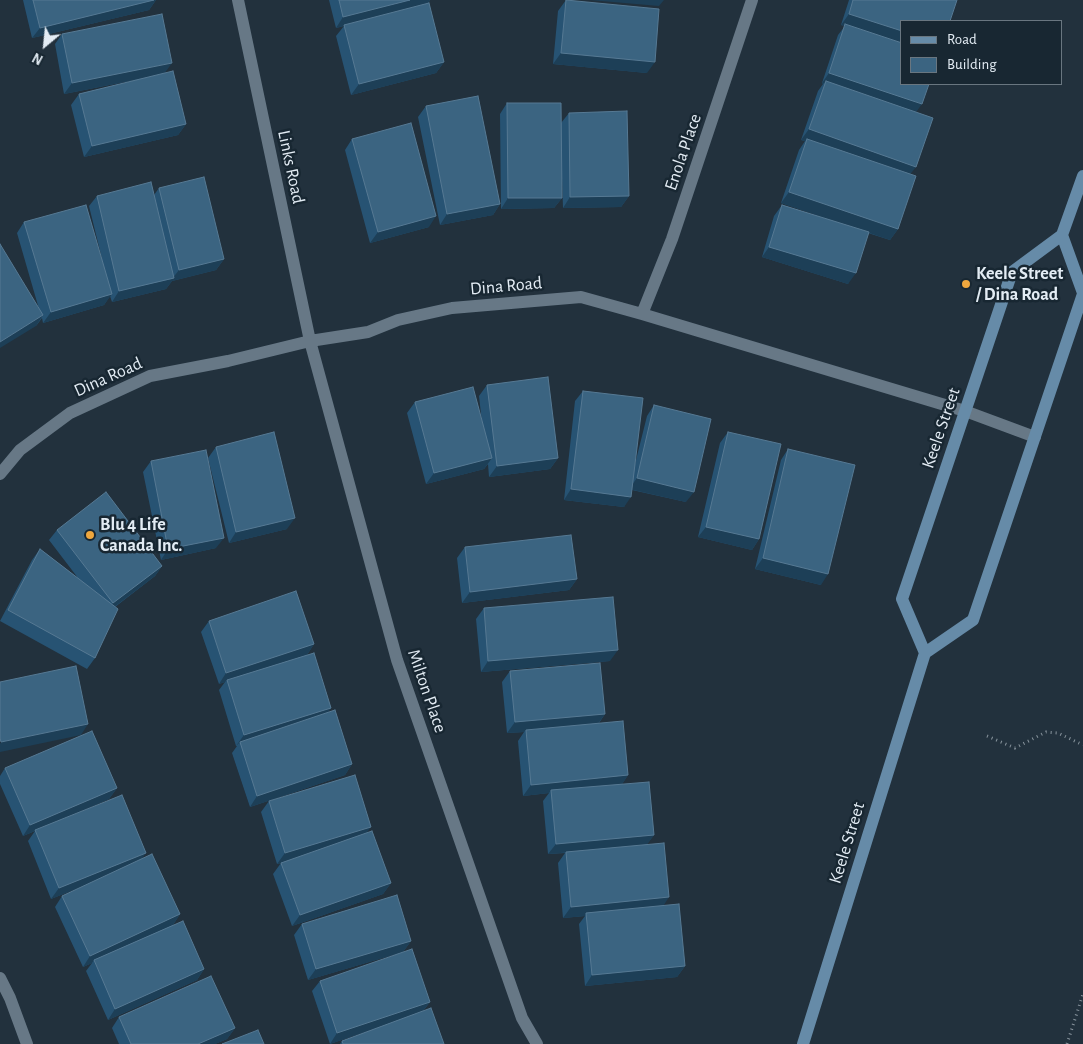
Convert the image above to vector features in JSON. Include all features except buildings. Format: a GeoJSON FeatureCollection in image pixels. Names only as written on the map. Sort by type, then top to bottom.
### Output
{"type":"FeatureCollection","features":[{"type":"Feature","properties":{"kind":"main road"},"geometry":{"type":"LineString","coordinates":[[925,653],[972,620],[1083,294],[1062,236],[1083,176]]}},
{"type":"Feature","properties":{"kind":"main road","name":"Keele Street"},"geometry":{"type":"LineString","coordinates":[[802,1044],[925,653],[902,599],[1012,272],[1062,236]]}},
{"type":"Feature","properties":{"kind":"street","name":"Links Road"},"geometry":{"type":"LineString","coordinates":[[238,0],[310,341]]}},
{"type":"Feature","properties":{"kind":"street","name":"Enola Place"},"geometry":{"type":"LineString","coordinates":[[642,314],[672,239],[752,0]]}},
{"type":"Feature","properties":{"kind":"street","name":"Dina Road"},"geometry":{"type":"LineString","coordinates":[[0,474],[20,450],[70,413],[150,376],[228,361],[310,341],[368,332],[398,320],[452,308],[581,297],[965,411],[1035,437]]}},
{"type":"Feature","properties":{"kind":"street","name":"Milton Place"},"geometry":{"type":"LineString","coordinates":[[310,341],[397,660],[522,1018],[537,1044]]}},
{"type":"Feature","properties":{"kind":"street"},"geometry":{"type":"LineString","coordinates":[[0,978],[10,998],[27,1044]]}},
{"type":"Feature","properties":{"kind":"path"},"geometry":{"type":"LineString","coordinates":[[987,736],[1015,748],[1046,732],[1058,733],[1083,745]]}},
{"type":"Feature","properties":{"kind":"path"},"geometry":{"type":"LineString","coordinates":[[1067,1044],[1083,994]]}},
{"type":"Feature","properties":{"kind":"place","name":"Keele Street / Dina Road"},"geometry":{"type":"Point","coordinates":[966,284]}},
{"type":"Feature","properties":{"kind":"place","name":"Blu 4 Life Canada Inc."},"geometry":{"type":"Point","coordinates":[90,535]}}]}
